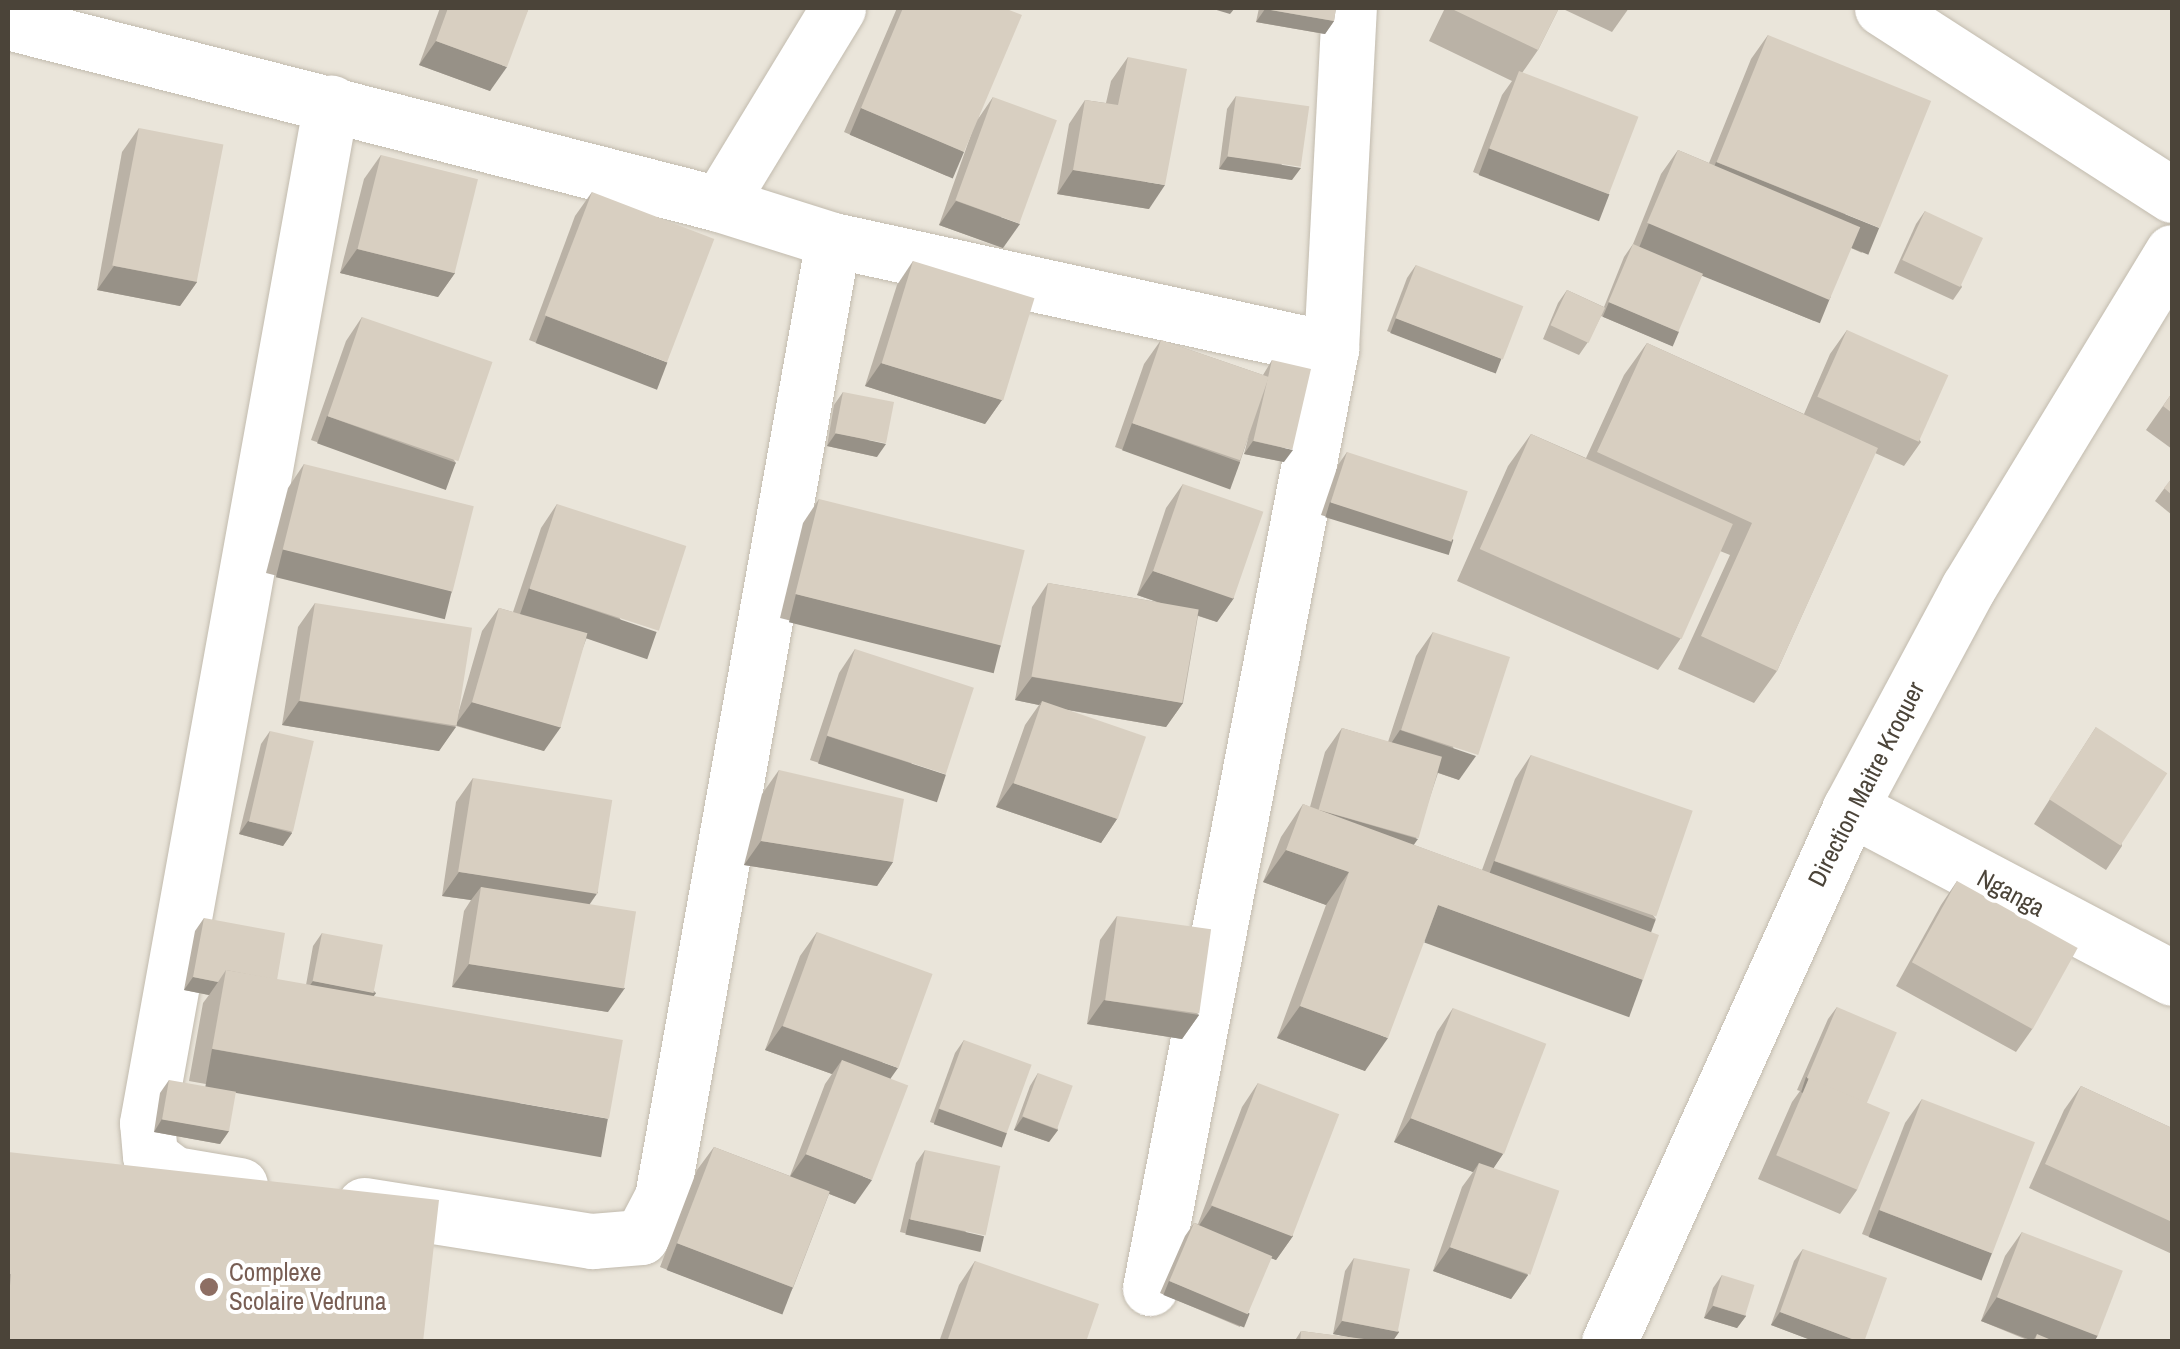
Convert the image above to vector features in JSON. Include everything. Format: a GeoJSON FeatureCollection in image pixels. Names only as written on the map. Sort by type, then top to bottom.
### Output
{"type":"FeatureCollection","features":[{"type":"Feature","properties":{"kind":"street"},"geometry":{"type":"LineString","coordinates":[[718,204],[838,8]]}},
{"type":"Feature","properties":{"kind":"street"},"geometry":{"type":"LineString","coordinates":[[1150,1288],[1332,349],[1349,8]]}},
{"type":"Feature","properties":{"kind":"street"},"geometry":{"type":"LineString","coordinates":[[1882,8],[2172,196]]}},
{"type":"Feature","properties":{"kind":"street"},"geometry":{"type":"LineString","coordinates":[[8,22],[77,24],[331,102],[718,204],[833,240],[1332,349]]}},
{"type":"Feature","properties":{"kind":"street"},"geometry":{"type":"LineString","coordinates":[[331,102],[148,1122],[150,1156],[174,1174],[592,1241],[642,1237],[662,1197],[833,240]]}},
{"type":"Feature","properties":{"kind":"street","name":"Direction Maitre Kroquer"},"geometry":{"type":"LineString","coordinates":[[1609,1342],[1850,808],[1968,588],[2172,252]]}},
{"type":"Feature","properties":{"kind":"street","name":"Nganga"},"geometry":{"type":"LineString","coordinates":[[1850,808],[2172,978]]}},
{"type":"Feature","properties":{"kind":"shaded area"},"geometry":{"type":"Polygon","coordinates":[[[8,8],[2172,8],[2172,1341],[8,1341],[8,8]]]}},
{"type":"Feature","properties":{"kind":"building"},"geometry":{"type":"Polygon","coordinates":[[[448,8],[529,8],[507,67],[436,41],[448,8]]]}},
{"type":"Feature","properties":{"kind":"building"},"geometry":{"type":"Polygon","coordinates":[[[903,8],[1004,8],[1022,15],[964,152],[861,108],[903,8]]]}},
{"type":"Feature","properties":{"kind":"building"},"geometry":{"type":"Polygon","coordinates":[[[1266,8],[1336,8],[1334,21],[1266,8]]]}},
{"type":"Feature","properties":{"kind":"building"},"geometry":{"type":"Polygon","coordinates":[[[1452,8],[1559,8],[1538,50],[1452,8]]]}},
{"type":"Feature","properties":{"kind":"building"},"geometry":{"type":"Polygon","coordinates":[[[1768,35],[1931,101],[1880,228],[1717,162],[1768,35]]]}},
{"type":"Feature","properties":{"kind":"building"},"geometry":{"type":"Polygon","coordinates":[[[1128,57],[1187,69],[1165,185],[1073,170],[1085,100],[1118,105],[1128,57]]]}},
{"type":"Feature","properties":{"kind":"building"},"geometry":{"type":"Polygon","coordinates":[[[1519,71],[1638,117],[1609,194],[1489,148],[1519,71]]]}},
{"type":"Feature","properties":{"kind":"building"},"geometry":{"type":"Polygon","coordinates":[[[1236,96],[1309,106],[1301,167],[1228,156],[1236,96]]]}},
{"type":"Feature","properties":{"kind":"building"},"geometry":{"type":"Polygon","coordinates":[[[993,97],[1057,120],[1019,224],[955,200],[993,97]]]}},
{"type":"Feature","properties":{"kind":"building"},"geometry":{"type":"Polygon","coordinates":[[[139,128],[223,144],[197,282],[112,265],[139,128]]]}},
{"type":"Feature","properties":{"kind":"building"},"geometry":{"type":"Polygon","coordinates":[[[1678,150],[1860,227],[1829,300],[1647,223],[1678,150]]]}},
{"type":"Feature","properties":{"kind":"building"},"geometry":{"type":"Polygon","coordinates":[[[381,155],[478,179],[455,273],[358,249],[381,155]]]}},
{"type":"Feature","properties":{"kind":"building"},"geometry":{"type":"Polygon","coordinates":[[[592,192],[714,239],[667,362],[545,315],[592,192]]]}},
{"type":"Feature","properties":{"kind":"building"},"geometry":{"type":"Polygon","coordinates":[[[1925,211],[1983,238],[1960,287],[1902,260],[1925,211]]]}},
{"type":"Feature","properties":{"kind":"building"},"geometry":{"type":"Polygon","coordinates":[[[1633,244],[1703,274],[1678,332],[1608,302],[1633,244]]]}},
{"type":"Feature","properties":{"kind":"building"},"geometry":{"type":"Polygon","coordinates":[[[913,261],[1034,298],[1003,400],[882,363],[913,261]]]}},
{"type":"Feature","properties":{"kind":"building"},"geometry":{"type":"Polygon","coordinates":[[[1416,265],[1523,306],[1503,359],[1396,318],[1416,265]]]}},
{"type":"Feature","properties":{"kind":"building"},"geometry":{"type":"Polygon","coordinates":[[[1567,290],[1605,308],[1589,343],[1551,325],[1567,290]]]}},
{"type":"Feature","properties":{"kind":"building"},"geometry":{"type":"Polygon","coordinates":[[[362,317],[492,362],[458,461],[328,416],[362,317]]]}},
{"type":"Feature","properties":{"kind":"building"},"geometry":{"type":"Polygon","coordinates":[[[1847,330],[1948,375],[1919,442],[1817,397],[1847,330]]]}},
{"type":"Feature","properties":{"kind":"building"},"geometry":{"type":"Polygon","coordinates":[[[1161,340],[1269,377],[1240,460],[1132,423],[1161,340]]]}},
{"type":"Feature","properties":{"kind":"building"},"geometry":{"type":"Polygon","coordinates":[[[1647,343],[1878,448],[1777,671],[1701,636],[1752,523],[1597,452],[1647,343]]]}},
{"type":"Feature","properties":{"kind":"building"},"geometry":{"type":"Polygon","coordinates":[[[1272,360],[1311,369],[1292,450],[1253,441],[1272,360]]]}},
{"type":"Feature","properties":{"kind":"building"},"geometry":{"type":"Polygon","coordinates":[[[843,392],[894,402],[886,443],[835,433],[843,392]]]}},
{"type":"Feature","properties":{"kind":"building"},"geometry":{"type":"Polygon","coordinates":[[[2172,393],[2172,413],[2163,406],[2172,393]]]}},
{"type":"Feature","properties":{"kind":"building"},"geometry":{"type":"Polygon","coordinates":[[[1531,434],[1733,524],[1682,639],[1480,549],[1531,434]]]}},
{"type":"Feature","properties":{"kind":"building"},"geometry":{"type":"Polygon","coordinates":[[[1347,452],[1468,491],[1451,542],[1331,502],[1347,452]]]}},
{"type":"Feature","properties":{"kind":"building"},"geometry":{"type":"Polygon","coordinates":[[[304,464],[474,506],[453,592],[283,549],[304,464]]]}},
{"type":"Feature","properties":{"kind":"building"},"geometry":{"type":"Polygon","coordinates":[[[2172,478],[2172,495],[2164,488],[2172,478]]]}},
{"type":"Feature","properties":{"kind":"building"},"geometry":{"type":"Polygon","coordinates":[[[1183,484],[1263,512],[1233,599],[1153,571],[1183,484]]]}},
{"type":"Feature","properties":{"kind":"building"},"geometry":{"type":"Polygon","coordinates":[[[819,499],[1025,550],[1001,645],[795,594],[819,499]]]}},
{"type":"Feature","properties":{"kind":"building"},"geometry":{"type":"Polygon","coordinates":[[[557,504],[686,546],[659,631],[529,589],[557,504]]]}},
{"type":"Feature","properties":{"kind":"building"},"geometry":{"type":"Polygon","coordinates":[[[1048,583],[1199,610],[1182,703],[1032,677],[1048,583]]]}},
{"type":"Feature","properties":{"kind":"building"},"geometry":{"type":"Polygon","coordinates":[[[315,603],[472,628],[457,726],[300,701],[315,603]]]}},
{"type":"Feature","properties":{"kind":"building"},"geometry":{"type":"Polygon","coordinates":[[[499,608],[587,633],[560,728],[472,702],[499,608]]]}},
{"type":"Feature","properties":{"kind":"building"},"geometry":{"type":"Polygon","coordinates":[[[1433,632],[1510,657],[1478,755],[1401,730],[1433,632]]]}},
{"type":"Feature","properties":{"kind":"building"},"geometry":{"type":"Polygon","coordinates":[[[855,649],[974,688],[946,774],[827,736],[855,649]]]}},
{"type":"Feature","properties":{"kind":"building"},"geometry":{"type":"Polygon","coordinates":[[[1042,701],[1146,737],[1118,819],[1014,783],[1042,701]]]}},
{"type":"Feature","properties":{"kind":"building"},"geometry":{"type":"Polygon","coordinates":[[[2096,727],[2167,773],[2120,845],[2049,799],[2096,727]]]}},
{"type":"Feature","properties":{"kind":"building"},"geometry":{"type":"Polygon","coordinates":[[[1342,728],[1442,757],[1419,838],[1319,810],[1342,728]]]}},
{"type":"Feature","properties":{"kind":"building"},"geometry":{"type":"Polygon","coordinates":[[[270,731],[314,741],[293,832],[249,822],[270,731]]]}},
{"type":"Feature","properties":{"kind":"building"},"geometry":{"type":"Polygon","coordinates":[[[1531,755],[1693,811],[1656,917],[1495,861],[1531,755]]]}},
{"type":"Feature","properties":{"kind":"building"},"geometry":{"type":"Polygon","coordinates":[[[779,770],[904,799],[893,862],[761,841],[779,770]]]}},
{"type":"Feature","properties":{"kind":"building"},"geometry":{"type":"Polygon","coordinates":[[[473,778],[612,800],[597,894],[458,872],[473,778]]]}},
{"type":"Feature","properties":{"kind":"building"},"geometry":{"type":"Polygon","coordinates":[[[1303,804],[1659,935],[1643,980],[1438,905],[1388,1038],[1300,1006],[1349,872],[1286,850],[1303,804]]]}},
{"type":"Feature","properties":{"kind":"building"},"geometry":{"type":"Polygon","coordinates":[[[1957,881],[2078,948],[2033,1029],[1912,962],[1957,881]]]}},
{"type":"Feature","properties":{"kind":"building"},"geometry":{"type":"Polygon","coordinates":[[[481,887],[636,912],[624,989],[469,964],[481,887]]]}},
{"type":"Feature","properties":{"kind":"building"},"geometry":{"type":"Polygon","coordinates":[[[1117,916],[1211,929],[1199,1013],[1105,1000],[1117,916]]]}},
{"type":"Feature","properties":{"kind":"building"},"geometry":{"type":"Polygon","coordinates":[[[204,918],[285,933],[277,980],[226,970],[218,982],[193,977],[204,918]]]}},
{"type":"Feature","properties":{"kind":"building"},"geometry":{"type":"Polygon","coordinates":[[[817,932],[933,974],[898,1068],[783,1026],[817,932]]]}},
{"type":"Feature","properties":{"kind":"building"},"geometry":{"type":"Polygon","coordinates":[[[322,933],[383,945],[374,993],[313,981],[322,933]]]}},
{"type":"Feature","properties":{"kind":"building"},"geometry":{"type":"Polygon","coordinates":[[[226,970],[623,1040],[609,1119],[212,1049],[226,970]]]}},
{"type":"Feature","properties":{"kind":"building"},"geometry":{"type":"Polygon","coordinates":[[[1837,1007],[1897,1032],[1867,1103],[1807,1078],[1837,1007]]]}},
{"type":"Feature","properties":{"kind":"building"},"geometry":{"type":"Polygon","coordinates":[[[1453,1008],[1546,1044],[1504,1154],[1411,1118],[1453,1008]]]}},
{"type":"Feature","properties":{"kind":"building"},"geometry":{"type":"Polygon","coordinates":[[[964,1040],[1032,1065],[1007,1133],[939,1109],[964,1040]]]}},
{"type":"Feature","properties":{"kind":"building"},"geometry":{"type":"Polygon","coordinates":[[[842,1060],[908,1085],[872,1180],[806,1154],[842,1060]]]}},
{"type":"Feature","properties":{"kind":"building"},"geometry":{"type":"Polygon","coordinates":[[[1038,1073],[1073,1086],[1057,1129],[1022,1116],[1038,1073]]]}},
{"type":"Feature","properties":{"kind":"building"},"geometry":{"type":"Polygon","coordinates":[[[1809,1078],[1890,1112],[1857,1190],[1776,1155],[1809,1078]]]}},
{"type":"Feature","properties":{"kind":"building"},"geometry":{"type":"Polygon","coordinates":[[[169,1080],[236,1092],[229,1131],[162,1119],[169,1080]]]}},
{"type":"Feature","properties":{"kind":"building"},"geometry":{"type":"Polygon","coordinates":[[[1258,1083],[1339,1114],[1292,1236],[1211,1205],[1258,1083]]]}},
{"type":"Feature","properties":{"kind":"building"},"geometry":{"type":"Polygon","coordinates":[[[2081,1086],[2172,1128],[2172,1222],[2045,1164],[2081,1086]]]}},
{"type":"Feature","properties":{"kind":"building"},"geometry":{"type":"Polygon","coordinates":[[[1922,1099],[2035,1142],[1992,1253],[1879,1210],[1922,1099]]]}},
{"type":"Feature","properties":{"kind":"building"},"geometry":{"type":"Polygon","coordinates":[[[714,1147],[830,1191],[793,1288],[677,1243],[714,1147]]]}},
{"type":"Feature","properties":{"kind":"building"},"geometry":{"type":"Polygon","coordinates":[[[925,1150],[1000,1166],[986,1235],[910,1219],[925,1150]]]}},
{"type":"Feature","properties":{"kind":"building","name":"Complexe Scolaire Vedruna"},"geometry":{"type":"Polygon","coordinates":[[[8,1152],[439,1200],[423,1342],[8,1342],[8,1152]]]}},
{"type":"Feature","properties":{"kind":"building"},"geometry":{"type":"Polygon","coordinates":[[[1479,1163],[1559,1191],[1530,1275],[1450,1247],[1479,1163]]]}},
{"type":"Feature","properties":{"kind":"building"},"geometry":{"type":"Polygon","coordinates":[[[1194,1223],[1272,1256],[1248,1314],[1169,1281],[1194,1223]]]}},
{"type":"Feature","properties":{"kind":"building"},"geometry":{"type":"Polygon","coordinates":[[[2022,1232],[2123,1271],[2098,1336],[1997,1297],[2022,1232]]]}},
{"type":"Feature","properties":{"kind":"building"},"geometry":{"type":"Polygon","coordinates":[[[1803,1249],[1887,1278],[1864,1342],[1780,1312],[1803,1249]]]}},
{"type":"Feature","properties":{"kind":"building"},"geometry":{"type":"Polygon","coordinates":[[[1354,1258],[1410,1269],[1398,1332],[1342,1321],[1354,1258]]]}},
{"type":"Feature","properties":{"kind":"building"},"geometry":{"type":"Polygon","coordinates":[[[975,1261],[1099,1304],[1086,1342],[947,1342],[975,1261]]]}},
{"type":"Feature","properties":{"kind":"building"},"geometry":{"type":"Polygon","coordinates":[[[1722,1275],[1755,1285],[1745,1316],[1713,1306],[1722,1275]]]}},
{"type":"Feature","properties":{"kind":"building"},"geometry":{"type":"Polygon","coordinates":[[[1301,1331],[1364,1339],[1364,1342],[1300,1342],[1301,1331]]]}},
{"type":"Feature","properties":{"kind":"building"},"geometry":{"type":"Polygon","coordinates":[[[2037,1334],[2056,1342],[2034,1342],[2037,1334]]]}},
{"type":"Feature","properties":{"kind":"place","name":"Complexe Scolaire Vedruna"},"geometry":{"type":"Point","coordinates":[209,1287]}}]}
